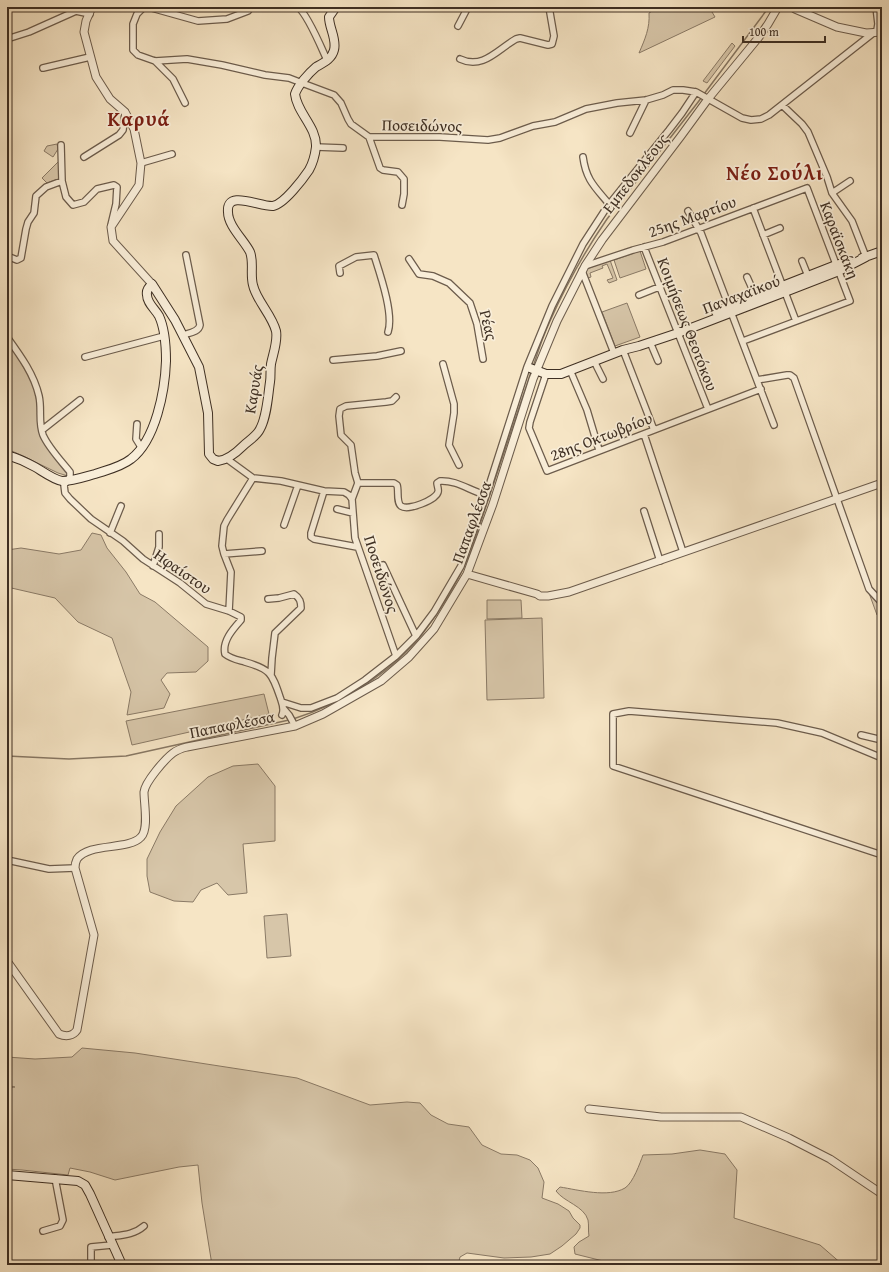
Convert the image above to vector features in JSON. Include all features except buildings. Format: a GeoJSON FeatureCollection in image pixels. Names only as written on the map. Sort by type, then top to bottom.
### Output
{"type":"FeatureCollection","features":[{"type":"Feature","properties":{"kind":"main road"},"geometry":{"type":"LineString","coordinates":[[316,147],[315,136],[295,97],[296,91],[315,68],[332,55],[334,50],[334,40],[329,17],[336,7]]}},
{"type":"Feature","properties":{"kind":"main road","name":"Καρυάς"},"geometry":{"type":"LineString","coordinates":[[227,459],[237,452],[261,428],[265,414],[270,381],[270,365],[276,335],[274,327],[253,288],[252,258],[229,218],[229,206],[232,201],[236,200],[263,205],[276,205],[288,196],[310,169],[316,147]]}},
{"type":"Feature","properties":{"kind":"main road","name":"Παναχαϊκού"},"geometry":{"type":"LineString","coordinates":[[546,374],[558,374],[614,353],[650,342],[677,330],[882,251]]}},
{"type":"Feature","properties":{"kind":"main road","name":"Παναχαϊκού"},"geometry":{"type":"LineString","coordinates":[[730,310],[756,297],[784,289],[808,276],[838,268]]}},
{"type":"Feature","properties":{"kind":"main road"},"geometry":{"type":"LineString","coordinates":[[7,455],[26,462],[62,481],[81,478],[119,466],[132,458],[152,429],[164,382],[166,358],[164,336],[160,318],[147,297],[147,291],[152,284],[175,320],[194,355],[201,374],[208,413],[209,454],[213,459],[218,461],[227,459]]}},
{"type":"Feature","properties":{"kind":"main road","name":"Παναχαϊκού"},"geometry":{"type":"LineString","coordinates":[[623,350],[638,342],[677,330]]}},
{"type":"Feature","properties":{"kind":"main road"},"geometry":{"type":"LineString","coordinates":[[533,369],[546,374]]}},
{"type":"Feature","properties":{"kind":"main road"},"geometry":{"type":"LineString","coordinates":[[7,1174],[78,1181],[85,1186],[122,1265]]}},
{"type":"Feature","properties":{"kind":"street"},"geometry":{"type":"LineString","coordinates":[[144,7],[136,14],[134,21],[133,50],[138,56],[155,61],[173,79],[185,103]]}},
{"type":"Feature","properties":{"kind":"street"},"geometry":{"type":"LineString","coordinates":[[148,7],[198,21],[227,19],[248,11],[251,7]]}},
{"type":"Feature","properties":{"kind":"street"},"geometry":{"type":"LineString","coordinates":[[298,7],[302,10],[327,60]]}},
{"type":"Feature","properties":{"kind":"street"},"geometry":{"type":"LineString","coordinates":[[458,26],[468,7]]}},
{"type":"Feature","properties":{"kind":"street"},"geometry":{"type":"LineString","coordinates":[[460,59],[465,62],[487,60],[516,38],[548,45],[552,44],[554,36],[549,7]]}},
{"type":"Feature","properties":{"kind":"street","name":"Εμπεδοκλέους"},"geometry":{"type":"LineString","coordinates":[[533,369],[583,269],[602,240],[708,99],[759,37],[778,7]]}},
{"type":"Feature","properties":{"kind":"street"},"geometry":{"type":"LineString","coordinates":[[282,705],[311,708],[336,698],[366,680],[396,656],[416,636],[434,612],[461,566],[486,495],[527,367],[544,324],[583,244],[609,204],[698,93],[734,114],[751,120],[760,119],[782,105],[877,30],[876,7]]}},
{"type":"Feature","properties":{"kind":"street"},"geometry":{"type":"LineString","coordinates":[[792,8],[833,26],[861,32],[882,32]]}},
{"type":"Feature","properties":{"kind":"street"},"geometry":{"type":"LineString","coordinates":[[7,39],[30,32],[76,11],[91,10],[86,21],[84,32],[96,77],[110,99],[125,112],[134,128],[141,163],[139,185],[111,227]]}},
{"type":"Feature","properties":{"kind":"street"},"geometry":{"type":"LineString","coordinates":[[43,68],[90,57]]}},
{"type":"Feature","properties":{"kind":"street","name":"Ποσειδώνος"},"geometry":{"type":"LineString","coordinates":[[155,61],[187,59],[222,64],[265,75],[289,78],[334,95],[341,103],[351,124],[369,137],[440,137],[488,140],[500,138],[533,126],[555,122],[586,109],[617,103],[646,100],[663,95],[673,90],[698,93]]}},
{"type":"Feature","properties":{"kind":"street"},"geometry":{"type":"LineString","coordinates":[[630,133],[646,100]]}},
{"type":"Feature","properties":{"kind":"street"},"geometry":{"type":"LineString","coordinates":[[782,105],[802,124],[808,132],[827,177],[832,193],[852,221],[866,257]]}},
{"type":"Feature","properties":{"kind":"street"},"geometry":{"type":"LineString","coordinates":[[84,157],[119,135],[123,130],[125,112]]}},
{"type":"Feature","properties":{"kind":"street"},"geometry":{"type":"LineString","coordinates":[[369,137],[380,168],[383,170],[398,172],[404,180],[402,204]]}},
{"type":"Feature","properties":{"kind":"street"},"geometry":{"type":"LineString","coordinates":[[61,145],[62,181],[66,197],[73,204],[84,202],[97,189],[114,186],[118,187],[111,227],[113,241],[152,284]]}},
{"type":"Feature","properties":{"kind":"street"},"geometry":{"type":"LineString","coordinates":[[316,147],[343,148]]}},
{"type":"Feature","properties":{"kind":"street"},"geometry":{"type":"LineString","coordinates":[[141,163],[172,154]]}},
{"type":"Feature","properties":{"kind":"street"},"geometry":{"type":"LineString","coordinates":[[583,157],[585,171],[588,177],[609,204]]}},
{"type":"Feature","properties":{"kind":"street"},"geometry":{"type":"LineString","coordinates":[[7,256],[17,260],[22,258],[26,229],[28,222],[34,213],[36,196],[46,187],[62,181]]}},
{"type":"Feature","properties":{"kind":"street"},"geometry":{"type":"LineString","coordinates":[[832,193],[850,181]]}},
{"type":"Feature","properties":{"kind":"street","name":"25ης Μαρτίου"},"geometry":{"type":"LineString","coordinates":[[583,269],[699,229],[807,188]]}},
{"type":"Feature","properties":{"kind":"street","name":"Καραϊσκάκη"},"geometry":{"type":"LineString","coordinates":[[796,321],[850,301],[807,188]]}},
{"type":"Feature","properties":{"kind":"street"},"geometry":{"type":"LineString","coordinates":[[743,341],[796,321],[753,208]]}},
{"type":"Feature","properties":{"kind":"street"},"geometry":{"type":"LineString","coordinates":[[688,211],[699,229],[774,425]]}},
{"type":"Feature","properties":{"kind":"street"},"geometry":{"type":"LineString","coordinates":[[763,235],[780,228]]}},
{"type":"Feature","properties":{"kind":"street","name":"Κοιμήσεως Θεοτόκου"},"geometry":{"type":"LineString","coordinates":[[644,247],[708,409]]}},
{"type":"Feature","properties":{"kind":"street"},"geometry":{"type":"LineString","coordinates":[[183,335],[197,330],[200,325],[186,255]]}},
{"type":"Feature","properties":{"kind":"street"},"geometry":{"type":"LineString","coordinates":[[340,273],[339,266],[356,257],[374,255],[386,298],[389,321],[388,332]]}},
{"type":"Feature","properties":{"kind":"street","name":"Ρέας"},"geometry":{"type":"LineString","coordinates":[[409,259],[420,274],[431,275],[449,283],[470,303],[477,324],[483,359]]}},
{"type":"Feature","properties":{"kind":"street"},"geometry":{"type":"LineString","coordinates":[[802,261],[808,276]]}},
{"type":"Feature","properties":{"kind":"street"},"geometry":{"type":"LineString","coordinates":[[583,269],[614,353]]}},
{"type":"Feature","properties":{"kind":"street"},"geometry":{"type":"LineString","coordinates":[[747,277],[756,297]]}},
{"type":"Feature","properties":{"kind":"street"},"geometry":{"type":"LineString","coordinates":[[639,295],[660,287]]}},
{"type":"Feature","properties":{"kind":"street"},"geometry":{"type":"LineString","coordinates":[[84,357],[164,336]]}},
{"type":"Feature","properties":{"kind":"street"},"geometry":{"type":"LineString","coordinates":[[7,337],[25,363],[35,382],[40,403],[39,418],[43,434],[47,442],[70,472],[68,480]]}},
{"type":"Feature","properties":{"kind":"street"},"geometry":{"type":"LineString","coordinates":[[650,342],[658,361]]}},
{"type":"Feature","properties":{"kind":"street"},"geometry":{"type":"LineString","coordinates":[[623,350],[654,430]]}},
{"type":"Feature","properties":{"kind":"street"},"geometry":{"type":"LineString","coordinates":[[333,360],[383,355],[401,351]]}},
{"type":"Feature","properties":{"kind":"street"},"geometry":{"type":"LineString","coordinates":[[594,361],[603,379]]}},
{"type":"Feature","properties":{"kind":"street"},"geometry":{"type":"LineString","coordinates":[[443,364],[454,404],[449,446],[459,464]]}},
{"type":"Feature","properties":{"kind":"street","name":"Παπαφλέσσα"},"geometry":{"type":"LineString","coordinates":[[75,868],[77,859],[88,851],[130,843],[140,838],[145,826],[144,790],[147,783],[156,771],[173,753],[188,747],[293,724],[323,714],[381,681],[409,657],[434,628],[467,574],[486,526],[519,420],[533,369]]}},
{"type":"Feature","properties":{"kind":"street"},"geometry":{"type":"LineString","coordinates":[[570,370],[589,416],[600,450]]}},
{"type":"Feature","properties":{"kind":"street","name":"28ης Οκτωβρίου"},"geometry":{"type":"LineString","coordinates":[[546,374],[529,428],[547,470],[761,389]]}},
{"type":"Feature","properties":{"kind":"street"},"geometry":{"type":"LineString","coordinates":[[757,380],[787,375],[794,378],[869,589],[882,603]]}},
{"type":"Feature","properties":{"kind":"street"},"geometry":{"type":"LineString","coordinates":[[227,459],[253,478],[281,481],[324,491],[344,492],[352,499],[358,483],[351,444],[341,435],[339,416],[340,409],[346,406],[391,401],[396,397]]}},
{"type":"Feature","properties":{"kind":"street"},"geometry":{"type":"LineString","coordinates":[[42,430],[80,400]]}},
{"type":"Feature","properties":{"kind":"street"},"geometry":{"type":"LineString","coordinates":[[137,424],[136,439],[141,447]]}},
{"type":"Feature","properties":{"kind":"street"},"geometry":{"type":"LineString","coordinates":[[644,434],[683,552]]}},
{"type":"Feature","properties":{"kind":"street"},"geometry":{"type":"LineString","coordinates":[[253,478],[226,520],[224,526],[224,554],[230,572],[229,611],[241,617],[241,620],[231,633],[225,645],[225,654],[230,658],[262,668],[271,675]]}},
{"type":"Feature","properties":{"kind":"street","name":"Ηφαίστου"},"geometry":{"type":"LineString","coordinates":[[68,480],[64,484],[67,496],[91,519],[123,541],[143,559],[180,583],[206,604],[229,611]]}},
{"type":"Feature","properties":{"kind":"street"},"geometry":{"type":"LineString","coordinates":[[358,483],[396,484],[398,489],[398,501],[402,506],[408,508],[421,504],[435,496],[439,492],[437,483],[440,481],[456,483],[475,492],[486,495]]}},
{"type":"Feature","properties":{"kind":"street"},"geometry":{"type":"LineString","coordinates":[[467,574],[540,596],[569,592],[882,483]]}},
{"type":"Feature","properties":{"kind":"street"},"geometry":{"type":"LineString","coordinates":[[284,525],[298,485]]}},
{"type":"Feature","properties":{"kind":"street"},"geometry":{"type":"LineString","coordinates":[[324,491],[311,537],[357,547]]}},
{"type":"Feature","properties":{"kind":"street","name":"Ποσειδώνος"},"geometry":{"type":"LineString","coordinates":[[352,499],[357,547],[396,656]]}},
{"type":"Feature","properties":{"kind":"street"},"geometry":{"type":"LineString","coordinates":[[110,533],[121,506]]}},
{"type":"Feature","properties":{"kind":"street"},"geometry":{"type":"LineString","coordinates":[[336,509],[353,513]]}},
{"type":"Feature","properties":{"kind":"street"},"geometry":{"type":"LineString","coordinates":[[644,511],[660,561]]}},
{"type":"Feature","properties":{"kind":"street"},"geometry":{"type":"LineString","coordinates":[[153,566],[159,547],[159,534]]}},
{"type":"Feature","properties":{"kind":"street"},"geometry":{"type":"LineString","coordinates":[[224,554],[262,550]]}},
{"type":"Feature","properties":{"kind":"street"},"geometry":{"type":"LineString","coordinates":[[383,565],[416,636]]}},
{"type":"Feature","properties":{"kind":"street"},"geometry":{"type":"LineString","coordinates":[[268,599],[294,594],[298,597],[301,603],[301,608],[275,633],[272,658],[271,675],[282,705],[293,724]]}},
{"type":"Feature","properties":{"kind":"street"},"geometry":{"type":"LineString","coordinates":[[282,705],[282,715]]}},
{"type":"Feature","properties":{"kind":"street"},"geometry":{"type":"LineString","coordinates":[[882,758],[822,733],[777,723],[629,711],[613,714],[613,766],[882,855]]}},
{"type":"Feature","properties":{"kind":"street"},"geometry":{"type":"LineString","coordinates":[[861,734],[882,740]]}},
{"type":"Feature","properties":{"kind":"street"},"geometry":{"type":"LineString","coordinates":[[7,860],[49,869],[75,868],[94,935],[77,1030],[75,1033],[67,1036],[59,1034],[7,961]]}},
{"type":"Feature","properties":{"kind":"street"},"geometry":{"type":"LineString","coordinates":[[589,1109],[661,1117],[741,1117],[789,1138],[830,1159],[882,1194]]}},
{"type":"Feature","properties":{"kind":"street"},"geometry":{"type":"LineString","coordinates":[[43,1231],[60,1226],[63,1220],[55,1178]]}},
{"type":"Feature","properties":{"kind":"street"},"geometry":{"type":"LineString","coordinates":[[108,1237],[132,1233],[138,1231],[144,1226]]}},
{"type":"Feature","properties":{"kind":"street"},"geometry":{"type":"LineString","coordinates":[[91,1265],[91,1247],[112,1245]]}},
{"type":"Feature","properties":{"kind":"shaded area"},"geometry":{"type":"Polygon","coordinates":[[[659,7],[709,7],[715,17],[639,53],[648,29],[649,13],[659,7]]]}},
{"type":"Feature","properties":{"kind":"shaded area"},"geometry":{"type":"Polygon","coordinates":[[[732,43],[735,46],[707,83],[703,81],[732,43]]]}},
{"type":"Feature","properties":{"kind":"shaded area"},"geometry":{"type":"Polygon","coordinates":[[[57,144],[58,149],[53,157],[44,151],[47,146],[57,144]]]}},
{"type":"Feature","properties":{"kind":"shaded area"},"geometry":{"type":"Polygon","coordinates":[[[59,161],[61,178],[47,183],[42,178],[59,161]]]}},
{"type":"Feature","properties":{"kind":"shaded area"},"geometry":{"type":"Polygon","coordinates":[[[640,251],[646,269],[620,278],[614,260],[640,251]]]}},
{"type":"Feature","properties":{"kind":"shaded area"},"geometry":{"type":"Polygon","coordinates":[[[610,260],[617,280],[609,283],[607,280],[613,278],[607,264],[602,266],[603,268],[590,273],[591,277],[588,278],[586,272],[587,269],[610,260]]]}},
{"type":"Feature","properties":{"kind":"shaded area"},"geometry":{"type":"Polygon","coordinates":[[[627,303],[640,337],[615,346],[602,312],[627,303]]]}},
{"type":"Feature","properties":{"kind":"shaded area"},"geometry":{"type":"Polygon","coordinates":[[[7,340],[35,389],[41,433],[67,471],[68,476],[58,473],[7,449],[7,340]]]}},
{"type":"Feature","properties":{"kind":"shaded area"},"geometry":{"type":"Polygon","coordinates":[[[92,533],[101,535],[107,548],[126,572],[140,594],[155,602],[208,647],[208,661],[196,672],[167,673],[161,680],[170,694],[164,708],[127,715],[131,692],[112,638],[78,622],[55,598],[7,587],[7,550],[21,548],[59,554],[81,550],[92,533]]]}},
{"type":"Feature","properties":{"kind":"shaded area"},"geometry":{"type":"Polygon","coordinates":[[[869,593],[882,608],[882,614],[877,615],[869,593]]]}},
{"type":"Feature","properties":{"kind":"shaded area"},"geometry":{"type":"Polygon","coordinates":[[[487,600],[521,600],[522,618],[487,619],[487,600]]]}},
{"type":"Feature","properties":{"kind":"shaded area"},"geometry":{"type":"Polygon","coordinates":[[[542,618],[544,698],[487,700],[485,620],[542,618]]]}},
{"type":"Feature","properties":{"kind":"shaded area"},"geometry":{"type":"Polygon","coordinates":[[[264,694],[269,714],[132,745],[126,721],[264,694]]]}},
{"type":"Feature","properties":{"kind":"shaded area"},"geometry":{"type":"Polygon","coordinates":[[[258,764],[275,786],[275,841],[243,844],[247,893],[228,895],[217,883],[201,890],[193,902],[174,901],[150,892],[147,876],[147,859],[160,832],[176,806],[208,777],[233,766],[258,764]]]}},
{"type":"Feature","properties":{"kind":"shaded area"},"geometry":{"type":"Polygon","coordinates":[[[287,914],[291,956],[267,958],[264,916],[287,914]]]}},
{"type":"Feature","properties":{"kind":"shaded area"},"geometry":{"type":"Polygon","coordinates":[[[82,1048],[135,1053],[297,1078],[370,1105],[407,1102],[420,1103],[431,1115],[448,1124],[469,1127],[482,1145],[501,1154],[517,1155],[530,1160],[538,1168],[544,1182],[542,1198],[558,1204],[569,1211],[580,1225],[580,1228],[576,1234],[550,1254],[531,1257],[504,1258],[467,1253],[460,1257],[458,1265],[212,1265],[202,1203],[198,1165],[179,1167],[115,1180],[90,1172],[70,1168],[68,1175],[7,1169],[7,1088],[15,1087],[7,1085],[7,1057],[35,1059],[72,1057],[82,1048]]]}},
{"type":"Feature","properties":{"kind":"shaded area"},"geometry":{"type":"Polygon","coordinates":[[[700,1150],[725,1154],[737,1170],[734,1218],[820,1245],[843,1265],[619,1265],[575,1254],[574,1247],[589,1236],[588,1220],[582,1211],[556,1191],[560,1187],[602,1193],[618,1191],[625,1188],[631,1182],[643,1155],[672,1154],[700,1150]]]}},
{"type":"Feature","properties":{"kind":"waterway"},"geometry":{"type":"LineString","coordinates":[[704,94],[769,7]]}},
{"type":"Feature","properties":{"kind":"waterway"},"geometry":{"type":"LineString","coordinates":[[533,367],[547,327],[569,281],[591,243],[607,219],[702,97]]}},
{"type":"Feature","properties":{"kind":"waterway"},"geometry":{"type":"LineString","coordinates":[[293,719],[311,713],[346,696],[381,674],[411,647],[443,605],[455,585],[470,554],[531,372]]}},
{"type":"Feature","properties":{"kind":"waterway"},"geometry":{"type":"LineString","coordinates":[[7,756],[69,759],[126,756],[289,720]]}},
{"type":"Feature","properties":{"kind":"district","name":"Καρυά"},"geometry":{"type":"Point","coordinates":[139,119]}},
{"type":"Feature","properties":{"kind":"district","name":"Νέο Σούλι"},"geometry":{"type":"Point","coordinates":[775,173]}}]}
